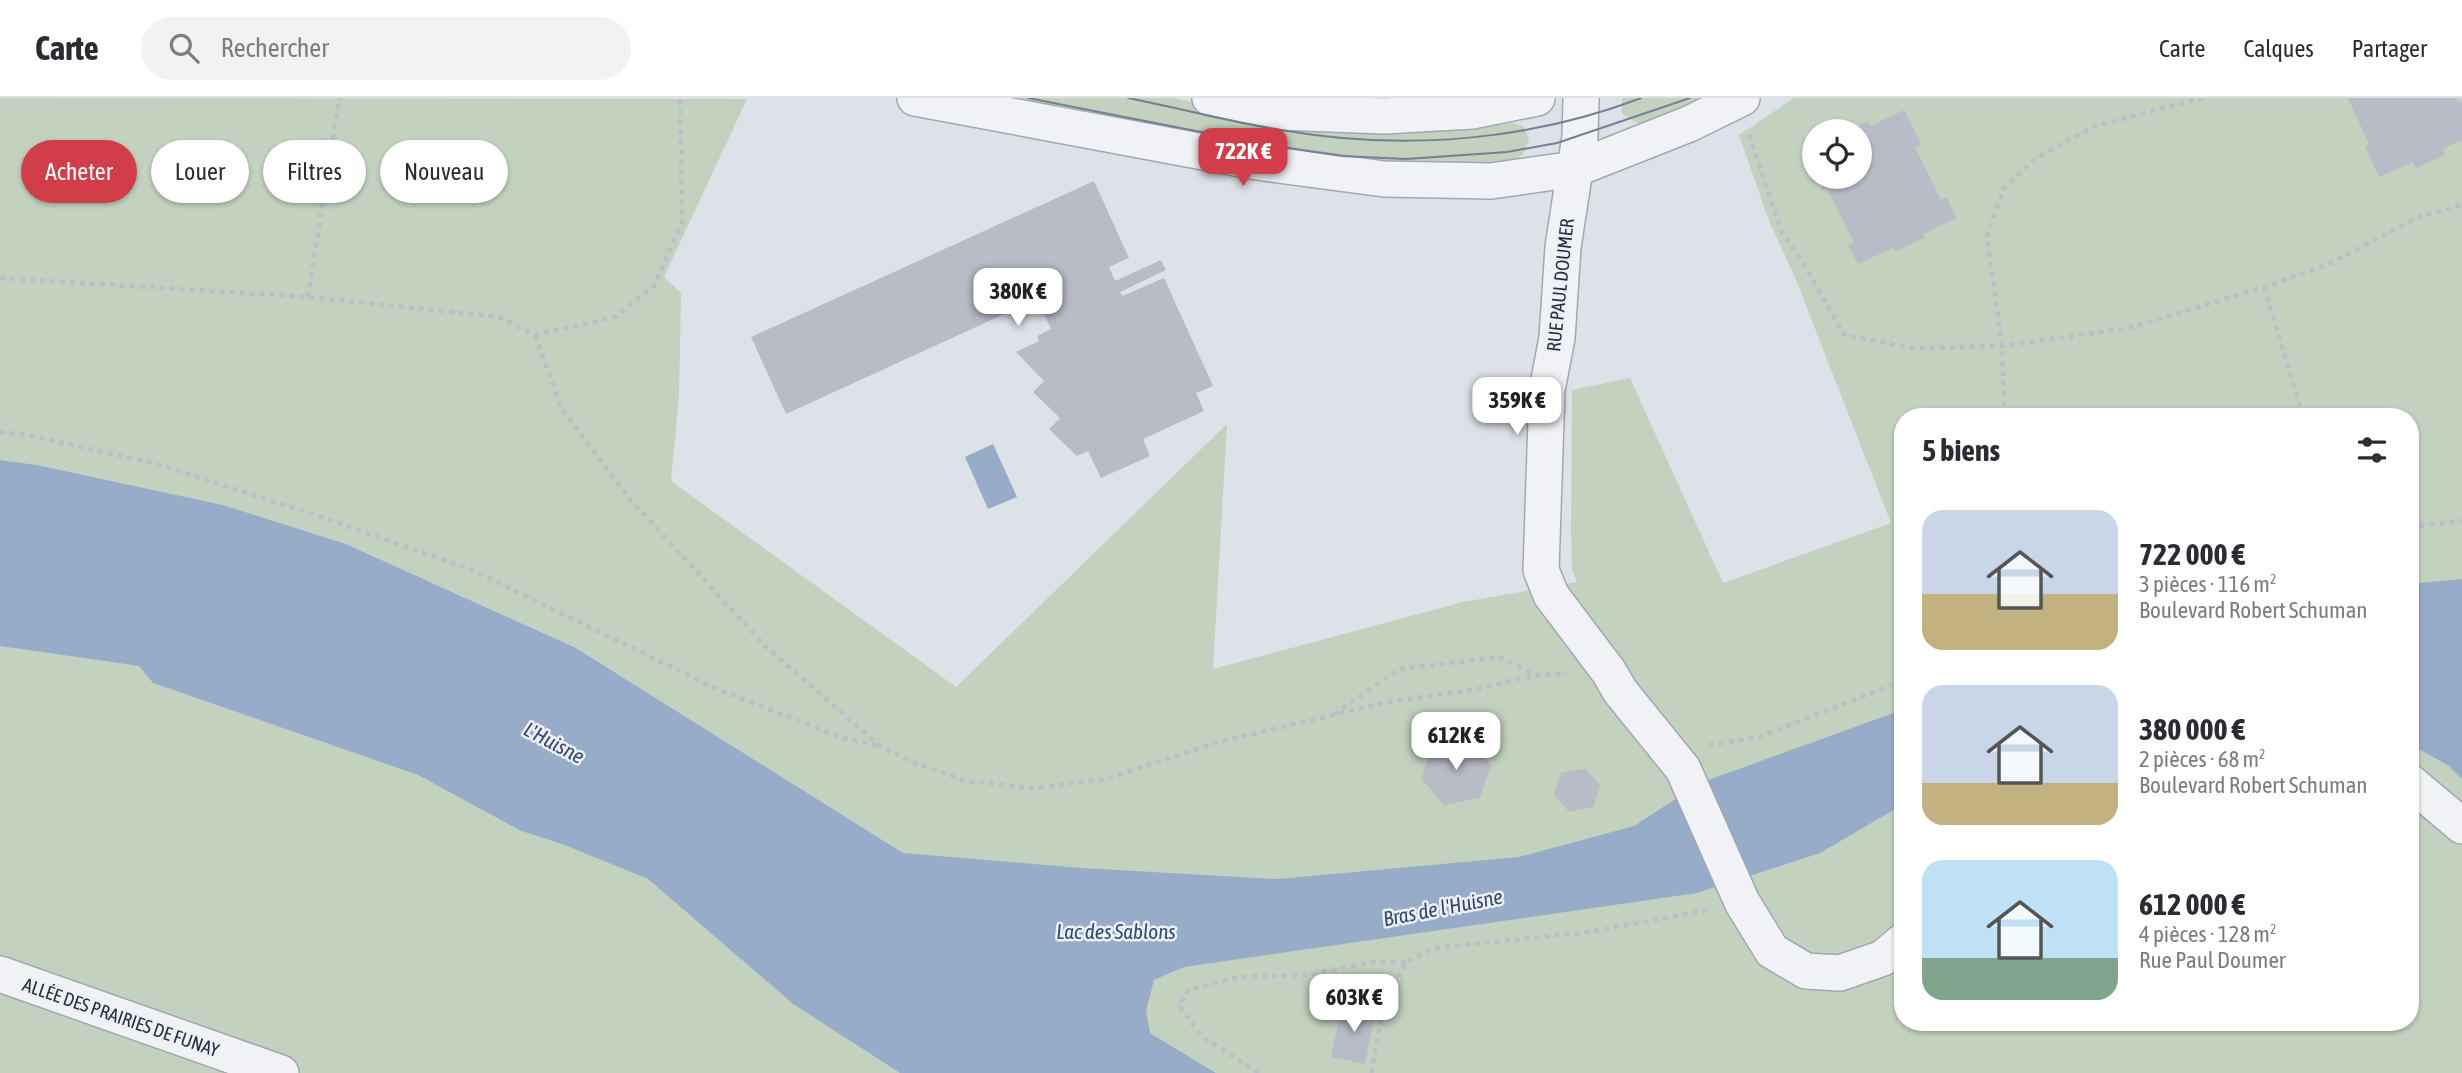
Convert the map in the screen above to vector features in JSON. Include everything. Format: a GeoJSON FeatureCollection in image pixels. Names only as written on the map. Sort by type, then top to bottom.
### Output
{"type":"FeatureCollection","features":[{"type":"Feature","properties":{"kind":"street"},"geometry":{"type":"LineString","coordinates":[[915,98],[1257,162],[1384,179],[1491,181],[1575,169],[1689,124],[1740,99]]}},
{"type":"Feature","properties":{"kind":"street"},"geometry":{"type":"LineString","coordinates":[[1210,98],[1280,113],[1384,116],[1472,111],[1538,98]]}},
{"type":"Feature","properties":{"kind":"street","name":"RUE PAUL DOUMER"},"geometry":{"type":"LineString","coordinates":[[1581,98],[1575,169],[1563,247],[1557,338],[1547,390],[1541,570],[1550,595],[1620,691],[1677,760],[1737,891],[1772,951],[1806,971],[1840,973],[1882,958],[1894,948]]}},
{"type":"Feature","properties":{"kind":"street"},"geometry":{"type":"LineString","coordinates":[[2419,790],[2462,826]]}},
{"type":"Feature","properties":{"kind":"street","name":"ALLÉE DES PRAIRIES DE FUNAY"},"geometry":{"type":"LineString","coordinates":[[0,974],[281,1073]]}},
{"type":"Feature","properties":{"kind":"path"},"geometry":{"type":"LineString","coordinates":[[308,297],[339,98]]}},
{"type":"Feature","properties":{"kind":"path"},"geometry":{"type":"LineString","coordinates":[[0,278],[308,297],[499,317],[535,335],[615,317],[654,285],[682,222],[680,98]]}},
{"type":"Feature","properties":{"kind":"path"},"geometry":{"type":"LineString","coordinates":[[2004,408],[2002,346],[1987,236],[2004,188],[2036,158],[2095,126],[2203,98]]}},
{"type":"Feature","properties":{"kind":"path"},"geometry":{"type":"LineString","coordinates":[[1740,99],[1782,233],[1801,259],[1844,335],[1911,348],[2002,346],[2129,328],[2329,264],[2421,216],[2462,205]]}},
{"type":"Feature","properties":{"kind":"path"},"geometry":{"type":"LineString","coordinates":[[2264,287],[2301,408]]}},
{"type":"Feature","properties":{"kind":"path"},"geometry":{"type":"LineString","coordinates":[[535,335],[562,409],[630,499],[765,646],[880,746]]}},
{"type":"Feature","properties":{"kind":"path"},"geometry":{"type":"LineString","coordinates":[[0,432],[27,435],[153,463],[313,514],[472,570],[717,689],[843,738],[880,746],[910,761],[966,781],[1035,788],[1105,779],[1219,742],[1388,702],[1477,689],[1535,675],[1609,673]]}},
{"type":"Feature","properties":{"kind":"path"},"geometry":{"type":"LineString","coordinates":[[2419,526],[2462,522]]}},
{"type":"Feature","properties":{"kind":"path"},"geometry":{"type":"LineString","coordinates":[[1330,716],[1398,669],[1499,657],[1535,675]]}},
{"type":"Feature","properties":{"kind":"path"},"geometry":{"type":"LineString","coordinates":[[1677,760],[1759,737],[1894,684]]}},
{"type":"Feature","properties":{"kind":"path"},"geometry":{"type":"LineString","coordinates":[[1259,1073],[1201,1036],[1180,1006],[1188,990],[1239,977],[1307,975],[1372,961],[1406,961],[1434,948],[1589,932],[1693,913]]}},
{"type":"Feature","properties":{"kind":"path"},"geometry":{"type":"LineString","coordinates":[[1371,1073],[1384,1005],[1406,961]]}},
{"type":"Feature","properties":{"kind":"green space"},"geometry":{"type":"Polygon","coordinates":[[[0,98],[747,99],[664,277],[681,293],[679,395],[671,481],[956,687],[1227,424],[1213,669],[1463,602],[1577,582],[1572,570],[1572,390],[1630,378],[1723,583],[1891,523],[1794,275],[1769,221],[1739,135],[1794,98],[2462,98],[2462,1073],[1216,1073],[1150,1033],[903,853],[576,648],[346,544],[223,505],[37,465],[0,460],[0,98]]]}},
{"type":"Feature","properties":{"kind":"green space"},"geometry":{"type":"Polygon","coordinates":[[[994,98],[1172,98],[1327,128],[1389,132],[1461,129],[1513,123],[1523,126],[1529,139],[1524,152],[1516,161],[1484,167],[1340,166],[994,98]]]}},
{"type":"Feature","properties":{"kind":"green space"},"geometry":{"type":"Polygon","coordinates":[[[1622,98],[1711,98],[1640,125],[1622,113],[1622,98]]]}},
{"type":"Feature","properties":{"kind":"green space"},"geometry":{"type":"Polygon","coordinates":[[[0,646],[139,666],[162,686],[418,775],[521,831],[562,844],[648,879],[793,1004],[900,1073],[0,1073],[0,646]]]}},
{"type":"Feature","properties":{"kind":"water"},"geometry":{"type":"Polygon","coordinates":[[[993,444],[1017,497],[988,509],[965,457],[993,444]]]}},
{"type":"Feature","properties":{"kind":"water"},"geometry":{"type":"Polygon","coordinates":[[[0,460],[37,465],[223,505],[346,544],[576,648],[903,853],[1081,868],[1278,879],[1519,857],[1634,826],[1700,783],[1894,713],[1894,810],[1820,853],[1697,893],[1184,967],[1154,980],[1146,1011],[1150,1033],[1216,1073],[900,1073],[793,1004],[648,879],[562,844],[521,831],[418,775],[153,683],[139,666],[0,646],[0,460]]]}},
{"type":"Feature","properties":{"kind":"water"},"geometry":{"type":"Polygon","coordinates":[[[2462,579],[2462,779],[2449,766],[2419,749],[2419,583],[2462,579]]]}},
{"type":"Feature","properties":{"kind":"building"},"geometry":{"type":"Polygon","coordinates":[[[2348,98],[2456,98],[2458,103],[2462,101],[2462,140],[2442,149],[2445,155],[2416,168],[2413,162],[2379,177],[2365,146],[2369,144],[2348,98]]]}},
{"type":"Feature","properties":{"kind":"building"},"geometry":{"type":"Polygon","coordinates":[[[1904,110],[1921,144],[1915,147],[1941,200],[1947,197],[1956,218],[1895,252],[1893,248],[1858,264],[1848,245],[1854,242],[1828,189],[1872,189],[1872,126],[1904,110]]]}},
{"type":"Feature","properties":{"kind":"building"},"geometry":{"type":"Polygon","coordinates":[[[1094,181],[1129,258],[1109,267],[1115,281],[1161,260],[1166,270],[1120,292],[1122,296],[1164,278],[1213,386],[1196,393],[1204,411],[1143,439],[1150,456],[1101,478],[1088,451],[1077,456],[1049,429],[1060,418],[1033,392],[1044,381],[1016,352],[1039,341],[1037,336],[1051,329],[1037,299],[786,414],[751,337],[1094,181]]]}},
{"type":"Feature","properties":{"kind":"building"},"geometry":{"type":"Polygon","coordinates":[[[1469,739],[1491,765],[1480,798],[1444,805],[1421,778],[1432,746],[1469,739]]]}},
{"type":"Feature","properties":{"kind":"building"},"geometry":{"type":"Polygon","coordinates":[[[1585,769],[1600,785],[1593,807],[1569,812],[1554,795],[1561,773],[1585,769]]]}},
{"type":"Feature","properties":{"kind":"building"},"geometry":{"type":"Polygon","coordinates":[[[1342,1003],[1376,1010],[1365,1064],[1331,1057],[1342,1003]]]}},
{"type":"Feature","properties":{"kind":"tram line"},"geometry":{"type":"LineString","coordinates":[[1028,98],[1267,145],[1342,156],[1406,159],[1507,152],[1557,143],[1690,98]]}},
{"type":"Feature","properties":{"kind":"tram line"},"geometry":{"type":"LineString","coordinates":[[1128,98],[1288,131],[1342,138],[1418,141],[1531,129],[1569,121],[1641,98]]}},
{"type":"Feature","properties":{"kind":"water label","name":"L'Huisne"},"geometry":{"type":"Point","coordinates":[554,743]}},
{"type":"Feature","properties":{"kind":"water label","name":"Bras de l'Huisne"},"geometry":{"type":"Point","coordinates":[1443,908]}},
{"type":"Feature","properties":{"kind":"water label","name":"Lac des Sablons"},"geometry":{"type":"Point","coordinates":[1116,932]}}]}
